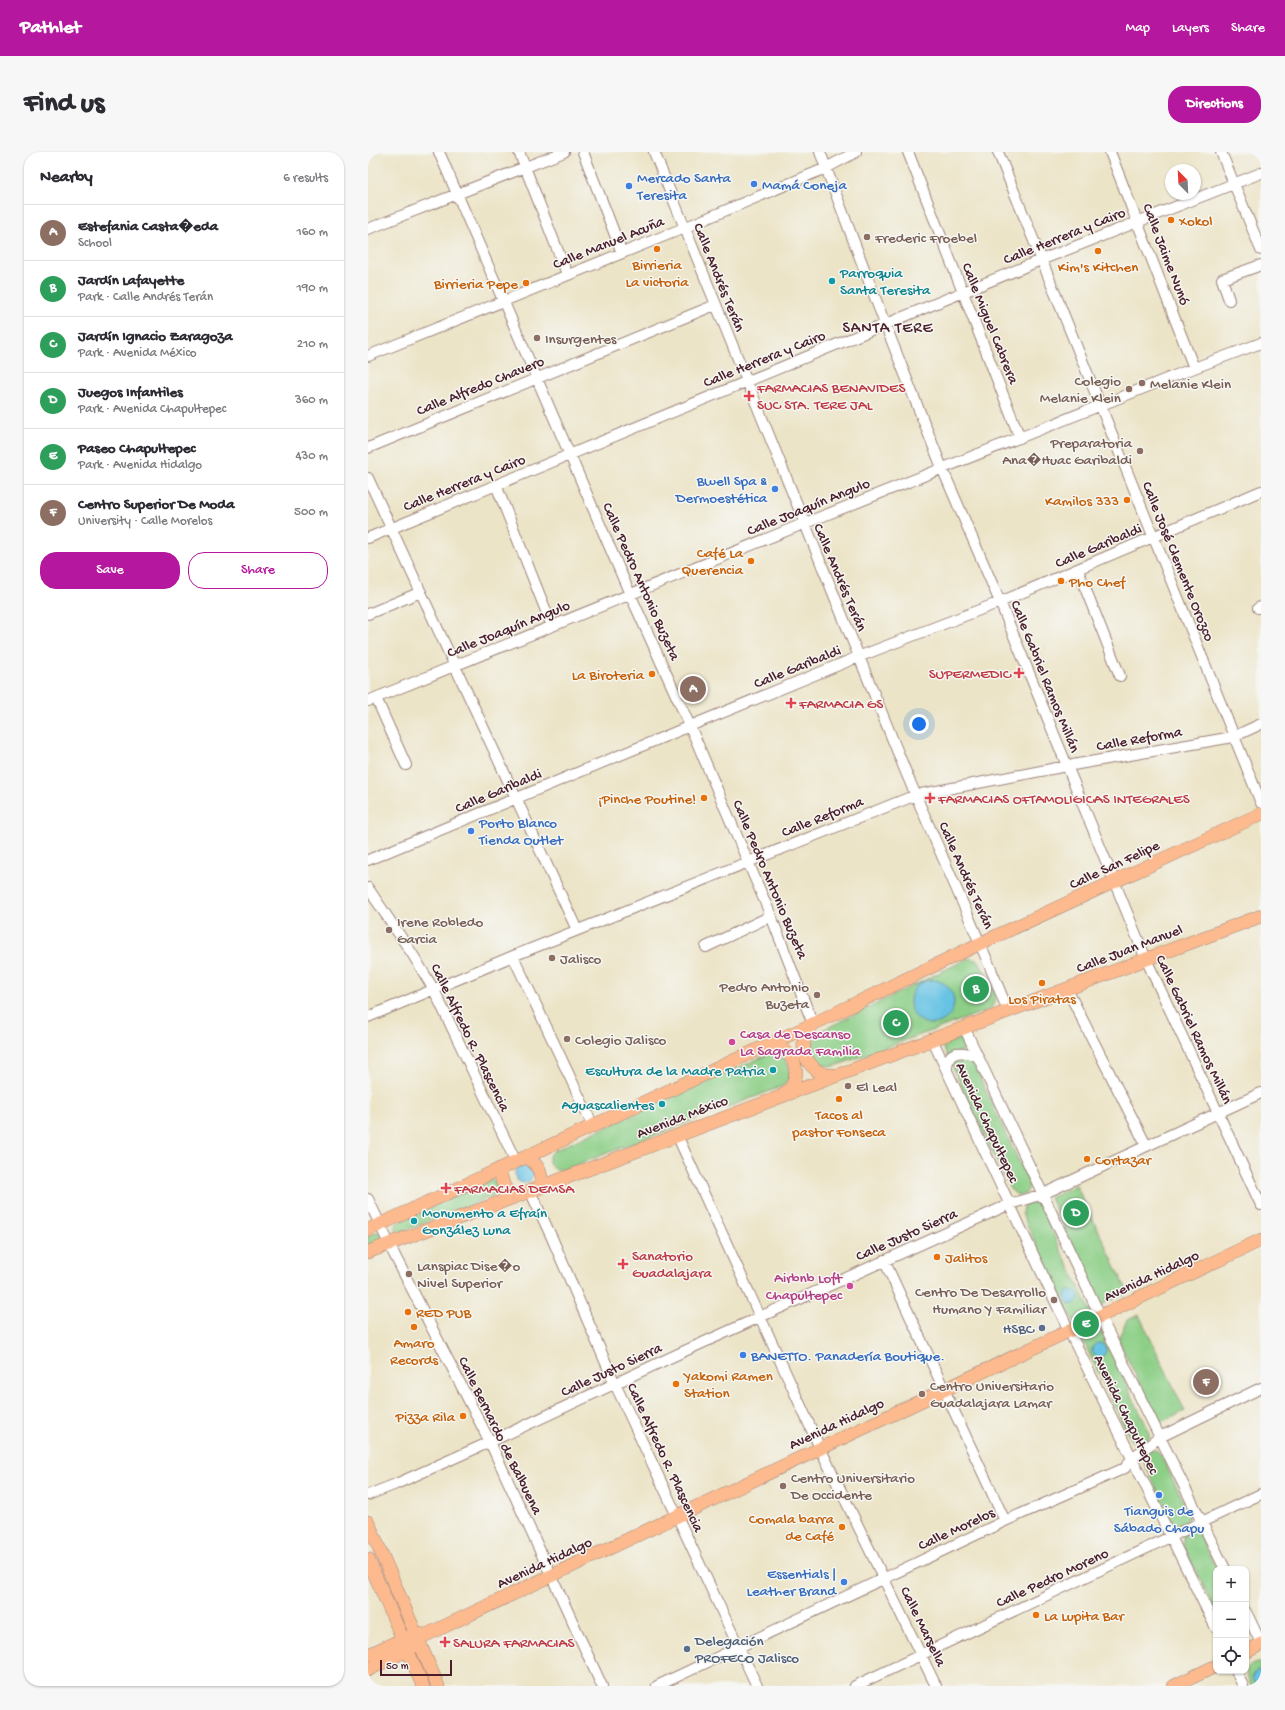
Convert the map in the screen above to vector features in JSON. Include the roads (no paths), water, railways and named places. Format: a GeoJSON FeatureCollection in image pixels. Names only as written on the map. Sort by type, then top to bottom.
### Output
{"type":"FeatureCollection","features":[{"type":"Feature","properties":{"kind":"main road","name":"Calle San Felipe"},"geometry":{"type":"LineString","coordinates":[[981,943],[1261,814]]}},
{"type":"Feature","properties":{"kind":"main road","name":"Calle Juan Manuel"},"geometry":{"type":"LineString","coordinates":[[1008,1011],[1261,916]]}},
{"type":"Feature","properties":{"kind":"main road","name":"Avenida México"},"geometry":{"type":"LineString","coordinates":[[374,1227],[767,1046],[981,943]]}},
{"type":"Feature","properties":{"kind":"main road","name":"Avenida México"},"geometry":{"type":"LineString","coordinates":[[368,1252],[1008,1011]]}},
{"type":"Feature","properties":{"kind":"main road"},"geometry":{"type":"LineString","coordinates":[[813,1024],[808,1031],[804,1042],[804,1052],[809,1063],[818,1072],[834,1076],[840,1074]]}},
{"type":"Feature","properties":{"kind":"main road"},"geometry":{"type":"LineString","coordinates":[[767,1046],[776,1047],[788,1053],[793,1060],[796,1069],[795,1081],[791,1089],[783,1096]]}},
{"type":"Feature","properties":{"kind":"main road"},"geometry":{"type":"LineString","coordinates":[[521,1160],[531,1160],[540,1171],[536,1188]]}},
{"type":"Feature","properties":{"kind":"main road"},"geometry":{"type":"LineString","coordinates":[[499,1169],[504,1187],[513,1197]]}},
{"type":"Feature","properties":{"kind":"main road","name":"Avenida Hidalgo"},"geometry":{"type":"LineString","coordinates":[[368,1655],[405,1644],[1261,1240]]}},
{"type":"Feature","properties":{"kind":"main road"},"geometry":{"type":"LineString","coordinates":[[368,1522],[420,1637],[438,1686]]}},
{"type":"Feature","properties":{"kind":"main road"},"geometry":{"type":"LineString","coordinates":[[368,1559],[423,1686]]}},
{"type":"Feature","properties":{"kind":"main road","name":"Avenida Hidalgo"},"geometry":{"type":"LineString","coordinates":[[368,1670],[405,1644]]}},
{"type":"Feature","properties":{"kind":"main road"},"geometry":{"type":"LineString","coordinates":[[1249,1650],[1261,1644]]}},
{"type":"Feature","properties":{"kind":"main road"},"geometry":{"type":"LineString","coordinates":[[1174,1686],[1213,1667]]}},
{"type":"Feature","properties":{"kind":"street","name":"Calle Pedro Antonio Buzeta"},"geometry":{"type":"LineString","coordinates":[[439,152],[630,594],[690,726],[771,916],[813,1024]]}},
{"type":"Feature","properties":{"kind":"street"},"geometry":{"type":"LineString","coordinates":[[518,152],[567,274]]}},
{"type":"Feature","properties":{"kind":"street"},"geometry":{"type":"LineString","coordinates":[[368,229],[564,152]]}},
{"type":"Feature","properties":{"kind":"street"},"geometry":{"type":"LineString","coordinates":[[583,152],[622,253]]}},
{"type":"Feature","properties":{"kind":"street","name":"Calle Andrés Terán"},"geometry":{"type":"LineString","coordinates":[[654,152],[803,524],[916,795],[981,943],[1008,1011]]}},
{"type":"Feature","properties":{"kind":"street","name":"Calle Gabriel Ramos Millán"},"geometry":{"type":"LineString","coordinates":[[820,152],[885,324],[942,468],[1000,602],[1146,959],[1261,1205]]}},
{"type":"Feature","properties":{"kind":"street","name":"Calle Manuel Acuña"},"geometry":{"type":"LineString","coordinates":[[368,356],[502,300],[684,228],[826,168],[856,152]]}},
{"type":"Feature","properties":{"kind":"street","name":"Calle Miguel Cabrera"},"geometry":{"type":"LineString","coordinates":[[908,152],[1020,438]]}},
{"type":"Feature","properties":{"kind":"street","name":"Calle José Clemente Orozco"},"geometry":{"type":"LineString","coordinates":[[998,152],[1233,737],[1261,803]]}},
{"type":"Feature","properties":{"kind":"street","name":"Calle Jaime Nunó"},"geometry":{"type":"LineString","coordinates":[[1110,152],[1194,368]]}},
{"type":"Feature","properties":{"kind":"street"},"geometry":{"type":"LineString","coordinates":[[1221,152],[1261,250]]}},
{"type":"Feature","properties":{"kind":"street","name":"Calle Herrera y Cairo"},"geometry":{"type":"LineString","coordinates":[[368,538],[962,292],[1261,173]]}},
{"type":"Feature","properties":{"kind":"street"},"geometry":{"type":"LineString","coordinates":[[1229,300],[1222,279],[1261,265]]}},
{"type":"Feature","properties":{"kind":"street","name":"Calle Alfredo Chavero"},"geometry":{"type":"LineString","coordinates":[[368,448],[715,305]]}},
{"type":"Feature","properties":{"kind":"street","name":"Calle Joaquín Angulo"},"geometry":{"type":"LineString","coordinates":[[372,700],[942,468],[1261,342]]}},
{"type":"Feature","properties":{"kind":"street"},"geometry":{"type":"LineString","coordinates":[[368,478],[577,930]]}},
{"type":"Feature","properties":{"kind":"street"},"geometry":{"type":"LineString","coordinates":[[496,485],[552,626]]}},
{"type":"Feature","properties":{"kind":"street","name":"Calle Garibaldi"},"geometry":{"type":"LineString","coordinates":[[368,860],[858,657],[1078,570],[1261,492]]}},
{"type":"Feature","properties":{"kind":"street"},"geometry":{"type":"LineString","coordinates":[[1078,570],[1120,676]]}},
{"type":"Feature","properties":{"kind":"street"},"geometry":{"type":"LineString","coordinates":[[368,614],[421,592]]}},
{"type":"Feature","properties":{"kind":"street"},"geometry":{"type":"LineString","coordinates":[[372,700],[406,765]]}},
{"type":"Feature","properties":{"kind":"street","name":"Calle Reforma"},"geometry":{"type":"LineString","coordinates":[[368,1017],[577,930],[916,795],[1067,766],[1233,737],[1261,724]]}},
{"type":"Feature","properties":{"kind":"street","name":"Calle Alfredo R. Plascencia"},"geometry":{"type":"LineString","coordinates":[[368,888],[413,955],[434,990],[521,1160]]}},
{"type":"Feature","properties":{"kind":"street"},"geometry":{"type":"LineString","coordinates":[[706,946],[771,916]]}},
{"type":"Feature","properties":{"kind":"street"},"geometry":{"type":"LineString","coordinates":[[513,956],[593,1126]]}},
{"type":"Feature","properties":{"kind":"street"},"geometry":{"type":"LineString","coordinates":[[1066,989],[1146,1145]]}},
{"type":"Feature","properties":{"kind":"street","name":"Avenida Chapultepec"},"geometry":{"type":"LineString","coordinates":[[964,1027],[1100,1316],[1224,1566]]}},
{"type":"Feature","properties":{"kind":"street","name":"Avenida Chapultepec"},"geometry":{"type":"LineString","coordinates":[[932,1039],[1070,1331],[1213,1622]]}},
{"type":"Feature","properties":{"kind":"street"},"geometry":{"type":"LineString","coordinates":[[946,1070],[948,1060],[956,1053],[967,1052],[978,1057]]}},
{"type":"Feature","properties":{"kind":"street","name":"Calle Justo Sierra"},"geometry":{"type":"LineString","coordinates":[[368,1495],[401,1482],[490,1442],[884,1260],[1010,1204],[1043,1194],[1261,1093]]}},
{"type":"Feature","properties":{"kind":"street","name":"Calle Marsella"},"geometry":{"type":"LineString","coordinates":[[677,1135],[820,1448],[936,1686]]}},
{"type":"Feature","properties":{"kind":"street","name":"Calle Alfredo R. Plascencia"},"geometry":{"type":"LineString","coordinates":[[536,1188],[552,1238],[615,1384],[676,1517],[757,1686]]}},
{"type":"Feature","properties":{"kind":"street","name":"Calle Bernardo de Balbuena"},"geometry":{"type":"LineString","coordinates":[[368,1199],[374,1227],[389,1244],[490,1442],[602,1686]]}},
{"type":"Feature","properties":{"kind":"street"},"geometry":{"type":"LineString","coordinates":[[884,1260],[1005,1521]]}},
{"type":"Feature","properties":{"kind":"street","name":"Calle Morelos"},"geometry":{"type":"LineString","coordinates":[[657,1686],[1005,1521],[1125,1468],[1132,1458],[1160,1437],[1261,1388]]}},
{"type":"Feature","properties":{"kind":"street","name":"Calle Pedro Moreno"},"geometry":{"type":"LineString","coordinates":[[855,1686],[1261,1494]]}},
{"type":"Feature","properties":{"kind":"street"},"geometry":{"type":"LineString","coordinates":[[1249,1618],[1261,1644]]}},
{"type":"Feature","properties":{"kind":"street"},"geometry":{"type":"LineString","coordinates":[[1237,1674],[1243,1686]]}},
{"type":"Feature","properties":{"kind":"water"},"geometry":{"type":"Polygon","coordinates":[[[932,980],[944,984],[950,990],[954,1002],[950,1014],[944,1020],[932,1024],[920,1020],[914,1014],[910,1002],[914,990],[920,984],[932,980]]]}},
{"type":"Feature","properties":{"kind":"water"},"geometry":{"type":"Polygon","coordinates":[[[520,1165],[528,1165],[533,1170],[531,1181],[528,1183],[520,1183],[515,1178],[515,1170],[520,1165]]]}},
{"type":"Feature","properties":{"kind":"water"},"geometry":{"type":"Polygon","coordinates":[[[1072,1290],[1077,1292],[1079,1297],[1077,1302],[1072,1304],[1067,1302],[1065,1297],[1067,1292],[1072,1290]]]}},
{"type":"Feature","properties":{"kind":"water"},"geometry":{"type":"Polygon","coordinates":[[[1099,1343],[1104,1345],[1106,1350],[1104,1355],[1099,1357],[1094,1355],[1092,1350],[1094,1345],[1099,1343]]]}},
{"type":"Feature","properties":{"kind":"water"},"geometry":{"type":"Polygon","coordinates":[[[1258,1670],[1261,1671],[1261,1684],[1256,1684],[1252,1679],[1253,1674],[1258,1670]]]}},
{"type":"Feature","properties":{"kind":"place","name":"Mamá Coneja"},"geometry":{"type":"Point","coordinates":[754,184]}},
{"type":"Feature","properties":{"kind":"place","name":"Mercado Santa Teresita"},"geometry":{"type":"Point","coordinates":[629,186]}},
{"type":"Feature","properties":{"kind":"place","name":"Xokol"},"geometry":{"type":"Point","coordinates":[1171,220]}},
{"type":"Feature","properties":{"kind":"place","name":"Frederic Froebel"},"geometry":{"type":"Point","coordinates":[867,237]}},
{"type":"Feature","properties":{"kind":"place","name":"Birrieria La victoria"},"geometry":{"type":"Point","coordinates":[657,249]}},
{"type":"Feature","properties":{"kind":"place","name":"Kim's Kitchen"},"geometry":{"type":"Point","coordinates":[1098,251]}},
{"type":"Feature","properties":{"kind":"place","name":"Parroquia Santa Teresita"},"geometry":{"type":"Point","coordinates":[832,281]}},
{"type":"Feature","properties":{"kind":"place","name":"Birrieria Pepe"},"geometry":{"type":"Point","coordinates":[526,283]}},
{"type":"Feature","properties":{"kind":"place","name":"Insurgentes"},"geometry":{"type":"Point","coordinates":[537,338]}},
{"type":"Feature","properties":{"kind":"place","name":"Melanie Klein"},"geometry":{"type":"Point","coordinates":[1142,383]}},
{"type":"Feature","properties":{"kind":"place","name":"Colegio Melanie Klein"},"geometry":{"type":"Point","coordinates":[1129,389]}},
{"type":"Feature","properties":{"kind":"place","name":"FARMACIAS BENAVIDES SUC STA. TERE JAL"},"geometry":{"type":"Point","coordinates":[749,396]}},
{"type":"Feature","properties":{"kind":"place","name":"Preparatoria Ana�Huac Garibaldi"},"geometry":{"type":"Point","coordinates":[1140,451]}},
{"type":"Feature","properties":{"kind":"place","name":"Bwell Spa & Dermoestética"},"geometry":{"type":"Point","coordinates":[775,489]}},
{"type":"Feature","properties":{"kind":"place","name":"Kamilos 333"},"geometry":{"type":"Point","coordinates":[1127,500]}},
{"type":"Feature","properties":{"kind":"place","name":"Café La Querencia"},"geometry":{"type":"Point","coordinates":[751,561]}},
{"type":"Feature","properties":{"kind":"place","name":"Pho Chef"},"geometry":{"type":"Point","coordinates":[1061,581]}},
{"type":"Feature","properties":{"kind":"place","name":"SUPERMEDIC"},"geometry":{"type":"Point","coordinates":[1019,673]}},
{"type":"Feature","properties":{"kind":"place","name":"La Biroteria"},"geometry":{"type":"Point","coordinates":[652,674]}},
{"type":"Feature","properties":{"kind":"place","name":"Estefania Casta�eda"},"geometry":{"type":"Point","coordinates":[693,689]}},
{"type":"Feature","properties":{"kind":"place","name":"FARMACIA GS"},"geometry":{"type":"Point","coordinates":[791,703]}},
{"type":"Feature","properties":{"kind":"place","name":"¡Pinche Poutine!"},"geometry":{"type":"Point","coordinates":[704,798]}},
{"type":"Feature","properties":{"kind":"place","name":"FARMACIAS OFTAMOLIGICAS INTEGRALES"},"geometry":{"type":"Point","coordinates":[930,798]}},
{"type":"Feature","properties":{"kind":"place","name":"Porto Blanco Tienda Outlet"},"geometry":{"type":"Point","coordinates":[471,831]}},
{"type":"Feature","properties":{"kind":"place","name":"Irene Robledo Garcia"},"geometry":{"type":"Point","coordinates":[389,930]}},
{"type":"Feature","properties":{"kind":"place","name":"Jalisco"},"geometry":{"type":"Point","coordinates":[552,958]}},
{"type":"Feature","properties":{"kind":"place","name":"Los Piratas"},"geometry":{"type":"Point","coordinates":[1042,983]}},
{"type":"Feature","properties":{"kind":"place","name":"Jardín Lafayette"},"geometry":{"type":"Point","coordinates":[976,989]}},
{"type":"Feature","properties":{"kind":"place","name":"Pedro Antonio Buzeta"},"geometry":{"type":"Point","coordinates":[817,995]}},
{"type":"Feature","properties":{"kind":"place","name":"Jardín Ignacio Zaragoza"},"geometry":{"type":"Point","coordinates":[896,1023]}},
{"type":"Feature","properties":{"kind":"place","name":"Colegio Jalisco"},"geometry":{"type":"Point","coordinates":[567,1039]}},
{"type":"Feature","properties":{"kind":"place","name":"Casa de Descanso La Sagrada Familia"},"geometry":{"type":"Point","coordinates":[732,1042]}},
{"type":"Feature","properties":{"kind":"place","name":"Escultura de la Madre Patria"},"geometry":{"type":"Point","coordinates":[773,1070]}},
{"type":"Feature","properties":{"kind":"place","name":"El Leal"},"geometry":{"type":"Point","coordinates":[848,1086]}},
{"type":"Feature","properties":{"kind":"place","name":"Tacos al pastor Fonseca"},"geometry":{"type":"Point","coordinates":[839,1099]}},
{"type":"Feature","properties":{"kind":"place","name":"Aguascalientes"},"geometry":{"type":"Point","coordinates":[662,1104]}},
{"type":"Feature","properties":{"kind":"place","name":"Cortazar"},"geometry":{"type":"Point","coordinates":[1087,1159]}},
{"type":"Feature","properties":{"kind":"place","name":"FARMACIAS DEMSA"},"geometry":{"type":"Point","coordinates":[446,1188]}},
{"type":"Feature","properties":{"kind":"place","name":"Juegos Infantiles"},"geometry":{"type":"Point","coordinates":[1076,1213]}},
{"type":"Feature","properties":{"kind":"place","name":"Monumento a Efraín González Luna"},"geometry":{"type":"Point","coordinates":[414,1221]}},
{"type":"Feature","properties":{"kind":"place","name":"Jalitos"},"geometry":{"type":"Point","coordinates":[937,1257]}},
{"type":"Feature","properties":{"kind":"place","name":"Sanatorio Guadalajara"},"geometry":{"type":"Point","coordinates":[623,1264]}},
{"type":"Feature","properties":{"kind":"place","name":"Lanspiac Dise�o Nivel Superior"},"geometry":{"type":"Point","coordinates":[409,1274]}},
{"type":"Feature","properties":{"kind":"place","name":"Airbnb Loft Chapultepec"},"geometry":{"type":"Point","coordinates":[850,1286]}},
{"type":"Feature","properties":{"kind":"place","name":"Centro De Desarrollo Humano Y Familiar"},"geometry":{"type":"Point","coordinates":[1054,1300]}},
{"type":"Feature","properties":{"kind":"place","name":"RED PUB"},"geometry":{"type":"Point","coordinates":[408,1312]}},
{"type":"Feature","properties":{"kind":"place","name":"Paseo Chapultepec"},"geometry":{"type":"Point","coordinates":[1086,1324]}},
{"type":"Feature","properties":{"kind":"place","name":"Amaro Records"},"geometry":{"type":"Point","coordinates":[414,1327]}},
{"type":"Feature","properties":{"kind":"place","name":"HSBC"},"geometry":{"type":"Point","coordinates":[1042,1328]}},
{"type":"Feature","properties":{"kind":"place","name":"BANETTO. Panadería Boutique."},"geometry":{"type":"Point","coordinates":[743,1355]}},
{"type":"Feature","properties":{"kind":"place","name":"Centro Superior De Moda"},"geometry":{"type":"Point","coordinates":[1206,1382]}},
{"type":"Feature","properties":{"kind":"place","name":"Yakomi Ramen Station"},"geometry":{"type":"Point","coordinates":[676,1384]}},
{"type":"Feature","properties":{"kind":"place","name":"Centro Universitario Guadalajara Lamar"},"geometry":{"type":"Point","coordinates":[922,1394]}},
{"type":"Feature","properties":{"kind":"place","name":"Pizza Rila"},"geometry":{"type":"Point","coordinates":[463,1416]}},
{"type":"Feature","properties":{"kind":"place","name":"Centro Universitario De Occidente"},"geometry":{"type":"Point","coordinates":[783,1486]}},
{"type":"Feature","properties":{"kind":"place","name":"Tianguis de Sábado Chapu"},"geometry":{"type":"Point","coordinates":[1159,1495]}},
{"type":"Feature","properties":{"kind":"place","name":"Comala barra de Café"},"geometry":{"type":"Point","coordinates":[842,1527]}},
{"type":"Feature","properties":{"kind":"place","name":"Essentials | Leather Brand"},"geometry":{"type":"Point","coordinates":[844,1582]}},
{"type":"Feature","properties":{"kind":"place","name":"La Lupita Bar"},"geometry":{"type":"Point","coordinates":[1036,1615]}},
{"type":"Feature","properties":{"kind":"place","name":"SALURA FARMACIAS"},"geometry":{"type":"Point","coordinates":[445,1642]}},
{"type":"Feature","properties":{"kind":"place","name":"Delegación PROFECO Jalisco"},"geometry":{"type":"Point","coordinates":[687,1649]}},
{"type":"Feature","properties":{"kind":"district","name":"SANTA TERE"},"geometry":{"type":"Point","coordinates":[888,326]}}]}
